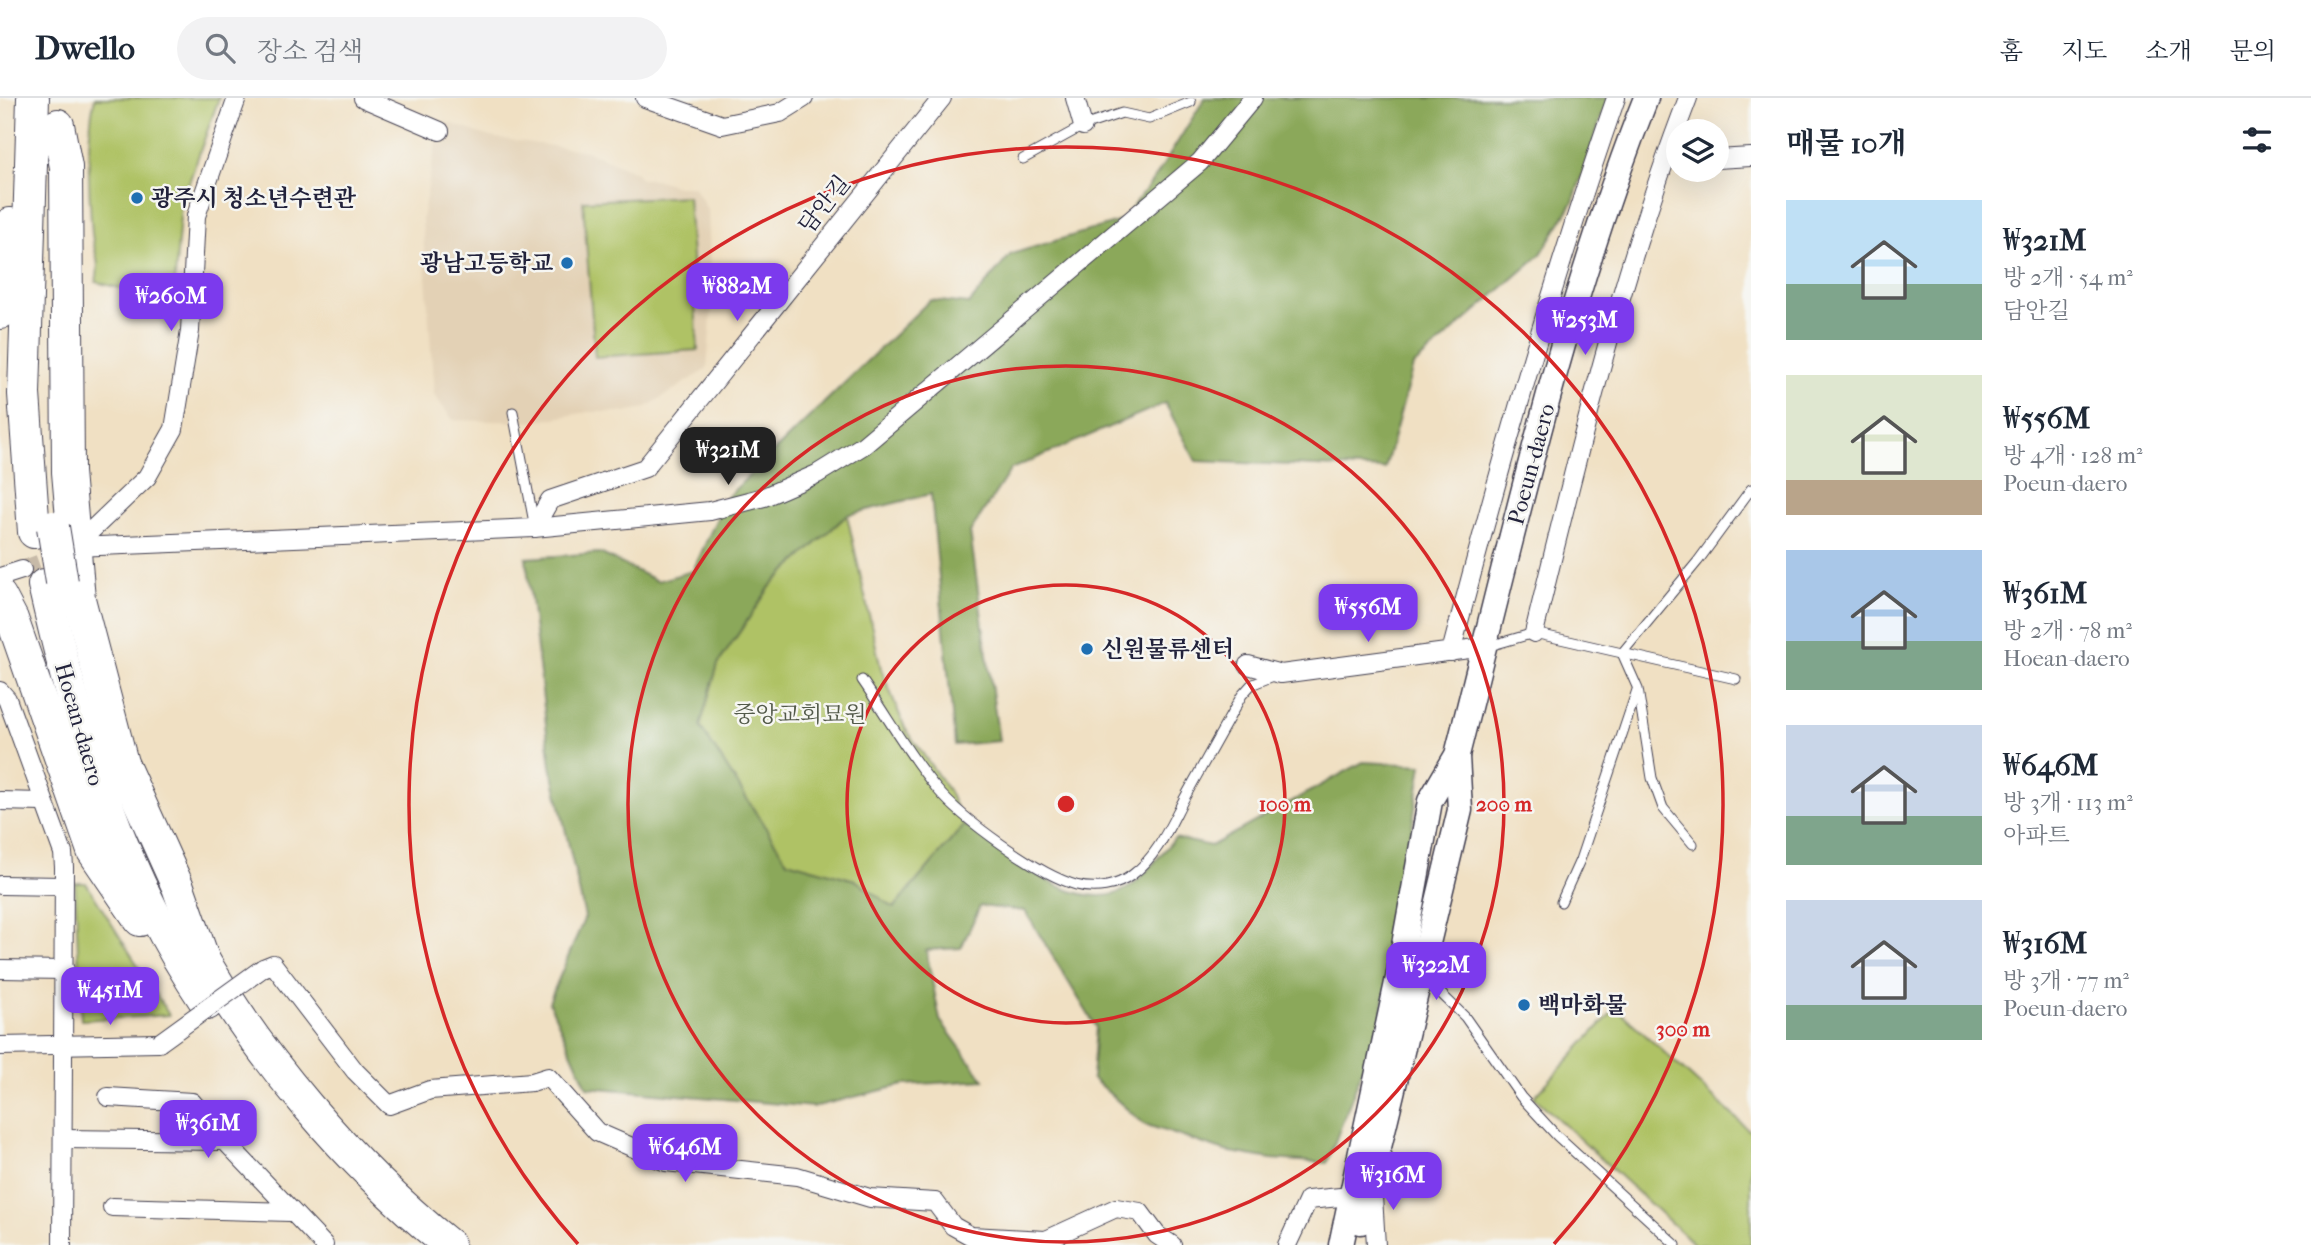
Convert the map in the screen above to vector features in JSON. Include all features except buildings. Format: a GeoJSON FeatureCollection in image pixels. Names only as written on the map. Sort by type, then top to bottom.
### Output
{"type":"FeatureCollection","features":[{"type":"Feature","properties":{"kind":"highway","name":"Hoean-daero"},"geometry":{"type":"LineString","coordinates":[[45,111],[48,228],[42,350],[50,557],[83,678],[128,805],[163,885],[189,958],[251,1065],[318,1146],[421,1245]]}},
{"type":"Feature","properties":{"kind":"highway"},"geometry":{"type":"LineString","coordinates":[[0,313],[9,231],[45,111]]}},
{"type":"Feature","properties":{"kind":"highway"},"geometry":{"type":"LineString","coordinates":[[0,596],[12,620],[93,851],[142,924],[189,958]]}},
{"type":"Feature","properties":{"kind":"highway","name":"Hoean-daero"},"geometry":{"type":"LineString","coordinates":[[189,958],[266,1055],[410,1213],[449,1245]]}},
{"type":"Feature","properties":{"kind":"street"},"geometry":{"type":"LineString","coordinates":[[0,577],[50,557],[146,477],[174,429],[190,331],[196,216],[237,98]]}},
{"type":"Feature","properties":{"kind":"street"},"geometry":{"type":"LineString","coordinates":[[363,98],[440,131]]}},
{"type":"Feature","properties":{"kind":"street"},"geometry":{"type":"LineString","coordinates":[[645,98],[722,125],[780,113],[804,98]]}},
{"type":"Feature","properties":{"kind":"street","name":"담안길"},"geometry":{"type":"LineString","coordinates":[[534,528],[550,500],[645,468],[942,98]]}},
{"type":"Feature","properties":{"kind":"street"},"geometry":{"type":"LineString","coordinates":[[1075,98],[1083,126]]}},
{"type":"Feature","properties":{"kind":"street"},"geometry":{"type":"LineString","coordinates":[[50,557],[534,528],[710,511],[764,496],[817,474],[864,444],[1190,171],[1253,98]]}},
{"type":"Feature","properties":{"kind":"street"},"geometry":{"type":"LineString","coordinates":[[1451,652],[1535,345],[1616,98]]}},
{"type":"Feature","properties":{"kind":"street","name":"Poeun-daero"},"geometry":{"type":"LineString","coordinates":[[1341,1245],[1398,978],[1430,801],[1457,755],[1544,412],[1584,273],[1646,98]]}},
{"type":"Feature","properties":{"kind":"street"},"geometry":{"type":"LineString","coordinates":[[1682,119],[1688,98]]}},
{"type":"Feature","properties":{"kind":"street"},"geometry":{"type":"LineString","coordinates":[[1729,158],[1751,157]]}},
{"type":"Feature","properties":{"kind":"street"},"geometry":{"type":"LineString","coordinates":[[1534,633],[1595,390],[1666,177]]}},
{"type":"Feature","properties":{"kind":"street"},"geometry":{"type":"LineString","coordinates":[[1248,665],[1281,674],[1484,648]]}},
{"type":"Feature","properties":{"kind":"street"},"geometry":{"type":"LineString","coordinates":[[0,691],[7,699],[42,802],[63,853],[65,970],[62,1245]]}},
{"type":"Feature","properties":{"kind":"street","name":"Poeun-daero"},"geometry":{"type":"LineString","coordinates":[[1356,1245],[1419,972],[1460,810],[1457,755]]}},
{"type":"Feature","properties":{"kind":"street"},"geometry":{"type":"LineString","coordinates":[[0,801],[42,802]]}},
{"type":"Feature","properties":{"kind":"street"},"geometry":{"type":"LineString","coordinates":[[0,885],[63,886]]}},
{"type":"Feature","properties":{"kind":"street"},"geometry":{"type":"LineString","coordinates":[[0,1046],[159,1043],[263,968],[273,964],[355,1071],[389,1105],[430,1090],[532,1082],[548,1077],[597,1132],[666,1162],[797,1176],[870,1198],[935,1202],[953,1226],[971,1236],[1046,1240],[1116,1208],[1140,1212],[1157,1235],[1172,1245]]}},
{"type":"Feature","properties":{"kind":"street"},"geometry":{"type":"LineString","coordinates":[[0,969],[65,970]]}},
{"type":"Feature","properties":{"kind":"street"},"geometry":{"type":"LineString","coordinates":[[108,1097],[192,1102],[290,1212],[324,1245]]}},
{"type":"Feature","properties":{"kind":"street"},"geometry":{"type":"LineString","coordinates":[[63,1139],[225,1141]]}},
{"type":"Feature","properties":{"kind":"street"},"geometry":{"type":"LineString","coordinates":[[1372,1181],[1376,1245]]}},
{"type":"Feature","properties":{"kind":"street"},"geometry":{"type":"LineString","coordinates":[[1287,1245],[1308,1200],[1351,1196]]}},
{"type":"Feature","properties":{"kind":"street"},"geometry":{"type":"LineString","coordinates":[[112,1207],[290,1212]]}},
{"type":"Feature","properties":{"kind":"lane"},"geometry":{"type":"LineString","coordinates":[[1023,159],[1083,126],[1122,113],[1149,119],[1191,102]]}},
{"type":"Feature","properties":{"kind":"lane"},"geometry":{"type":"LineString","coordinates":[[513,412],[534,528]]}},
{"type":"Feature","properties":{"kind":"lane"},"geometry":{"type":"LineString","coordinates":[[1622,653],[1698,561],[1751,489]]}},
{"type":"Feature","properties":{"kind":"lane"},"geometry":{"type":"LineString","coordinates":[[1484,648],[1534,633],[1736,679]]}},
{"type":"Feature","properties":{"kind":"lane"},"geometry":{"type":"LineString","coordinates":[[1622,653],[1638,689],[1652,778],[1663,808],[1693,844]]}},
{"type":"Feature","properties":{"kind":"lane"},"geometry":{"type":"LineString","coordinates":[[862,680],[936,788],[953,807],[1025,859],[1060,879],[1078,885],[1100,887],[1115,885],[1132,876],[1154,854],[1241,695],[1251,685],[1281,674]]}},
{"type":"Feature","properties":{"kind":"lane"},"geometry":{"type":"LineString","coordinates":[[1561,902],[1580,860],[1638,689]]}},
{"type":"Feature","properties":{"kind":"lane"},"geometry":{"type":"LineString","coordinates":[[1419,972],[1465,1017],[1521,1097],[1557,1136],[1676,1245]]}},
{"type":"Feature","properties":{"kind":"shaded area","name":"광남고등학교"},"geometry":{"type":"Polygon","coordinates":[[[444,121],[490,137],[587,151],[635,172],[641,179],[655,179],[677,186],[694,186],[708,211],[712,306],[707,369],[645,408],[625,412],[588,412],[532,422],[453,420],[434,395],[422,219],[436,143],[444,121]]]}},
{"type":"Feature","properties":{"kind":"green space","name":"광주시 청소년수련관"},"geometry":{"type":"Polygon","coordinates":[[[95,98],[219,98],[181,205],[173,302],[96,282],[97,261],[92,234],[89,165],[90,129],[95,98]]]}},
{"type":"Feature","properties":{"kind":"green space"},"geometry":{"type":"Polygon","coordinates":[[[1205,98],[1608,98],[1573,202],[1541,254],[1413,366],[1385,469],[1196,461],[1165,403],[1011,469],[970,532],[999,741],[955,745],[931,494],[847,515],[772,584],[718,664],[700,726],[787,861],[855,880],[894,908],[964,825],[1022,866],[1067,890],[1090,895],[1111,895],[1137,881],[1175,838],[1211,846],[1363,762],[1422,765],[1381,1020],[1327,1163],[1271,1159],[1225,1151],[1144,1124],[1092,1078],[1096,1027],[1025,911],[980,906],[961,948],[926,950],[940,1020],[984,1080],[903,1085],[813,1107],[587,1087],[549,1002],[585,917],[551,766],[526,558],[600,553],[657,581],[693,571],[726,498],[930,300],[969,304],[1011,254],[1121,221],[1157,175],[1205,98]]]}},
{"type":"Feature","properties":{"kind":"green space"},"geometry":{"type":"Polygon","coordinates":[[[688,196],[698,350],[595,357],[583,201],[688,196]]]}},
{"type":"Feature","properties":{"kind":"green space","name":"중앙교회묘원"},"geometry":{"type":"Polygon","coordinates":[[[847,515],[881,669],[905,728],[948,790],[964,825],[894,908],[855,880],[787,861],[700,727],[718,664],[772,584],[847,515]]]}},
{"type":"Feature","properties":{"kind":"green space"},"geometry":{"type":"Polygon","coordinates":[[[75,883],[86,883],[169,1015],[81,1020],[75,883]]]}},
{"type":"Feature","properties":{"kind":"green space"},"geometry":{"type":"Polygon","coordinates":[[[1616,1008],[1751,1132],[1751,1245],[1695,1245],[1534,1097],[1616,1008]]]}},
{"type":"Feature","properties":{"kind":"tunnel"},"geometry":{"type":"LineString","coordinates":[[22,570],[63,555]]}},
{"type":"Feature","properties":{"kind":"place","name":"광주시 청소년수련관"},"geometry":{"type":"Point","coordinates":[137,198]}},
{"type":"Feature","properties":{"kind":"place","name":"광남고등학교"},"geometry":{"type":"Point","coordinates":[567,263]}},
{"type":"Feature","properties":{"kind":"place","name":"신원물류센터"},"geometry":{"type":"Point","coordinates":[1087,649]}},
{"type":"Feature","properties":{"kind":"place","name":"백마화물"},"geometry":{"type":"Point","coordinates":[1524,1005]}}]}
